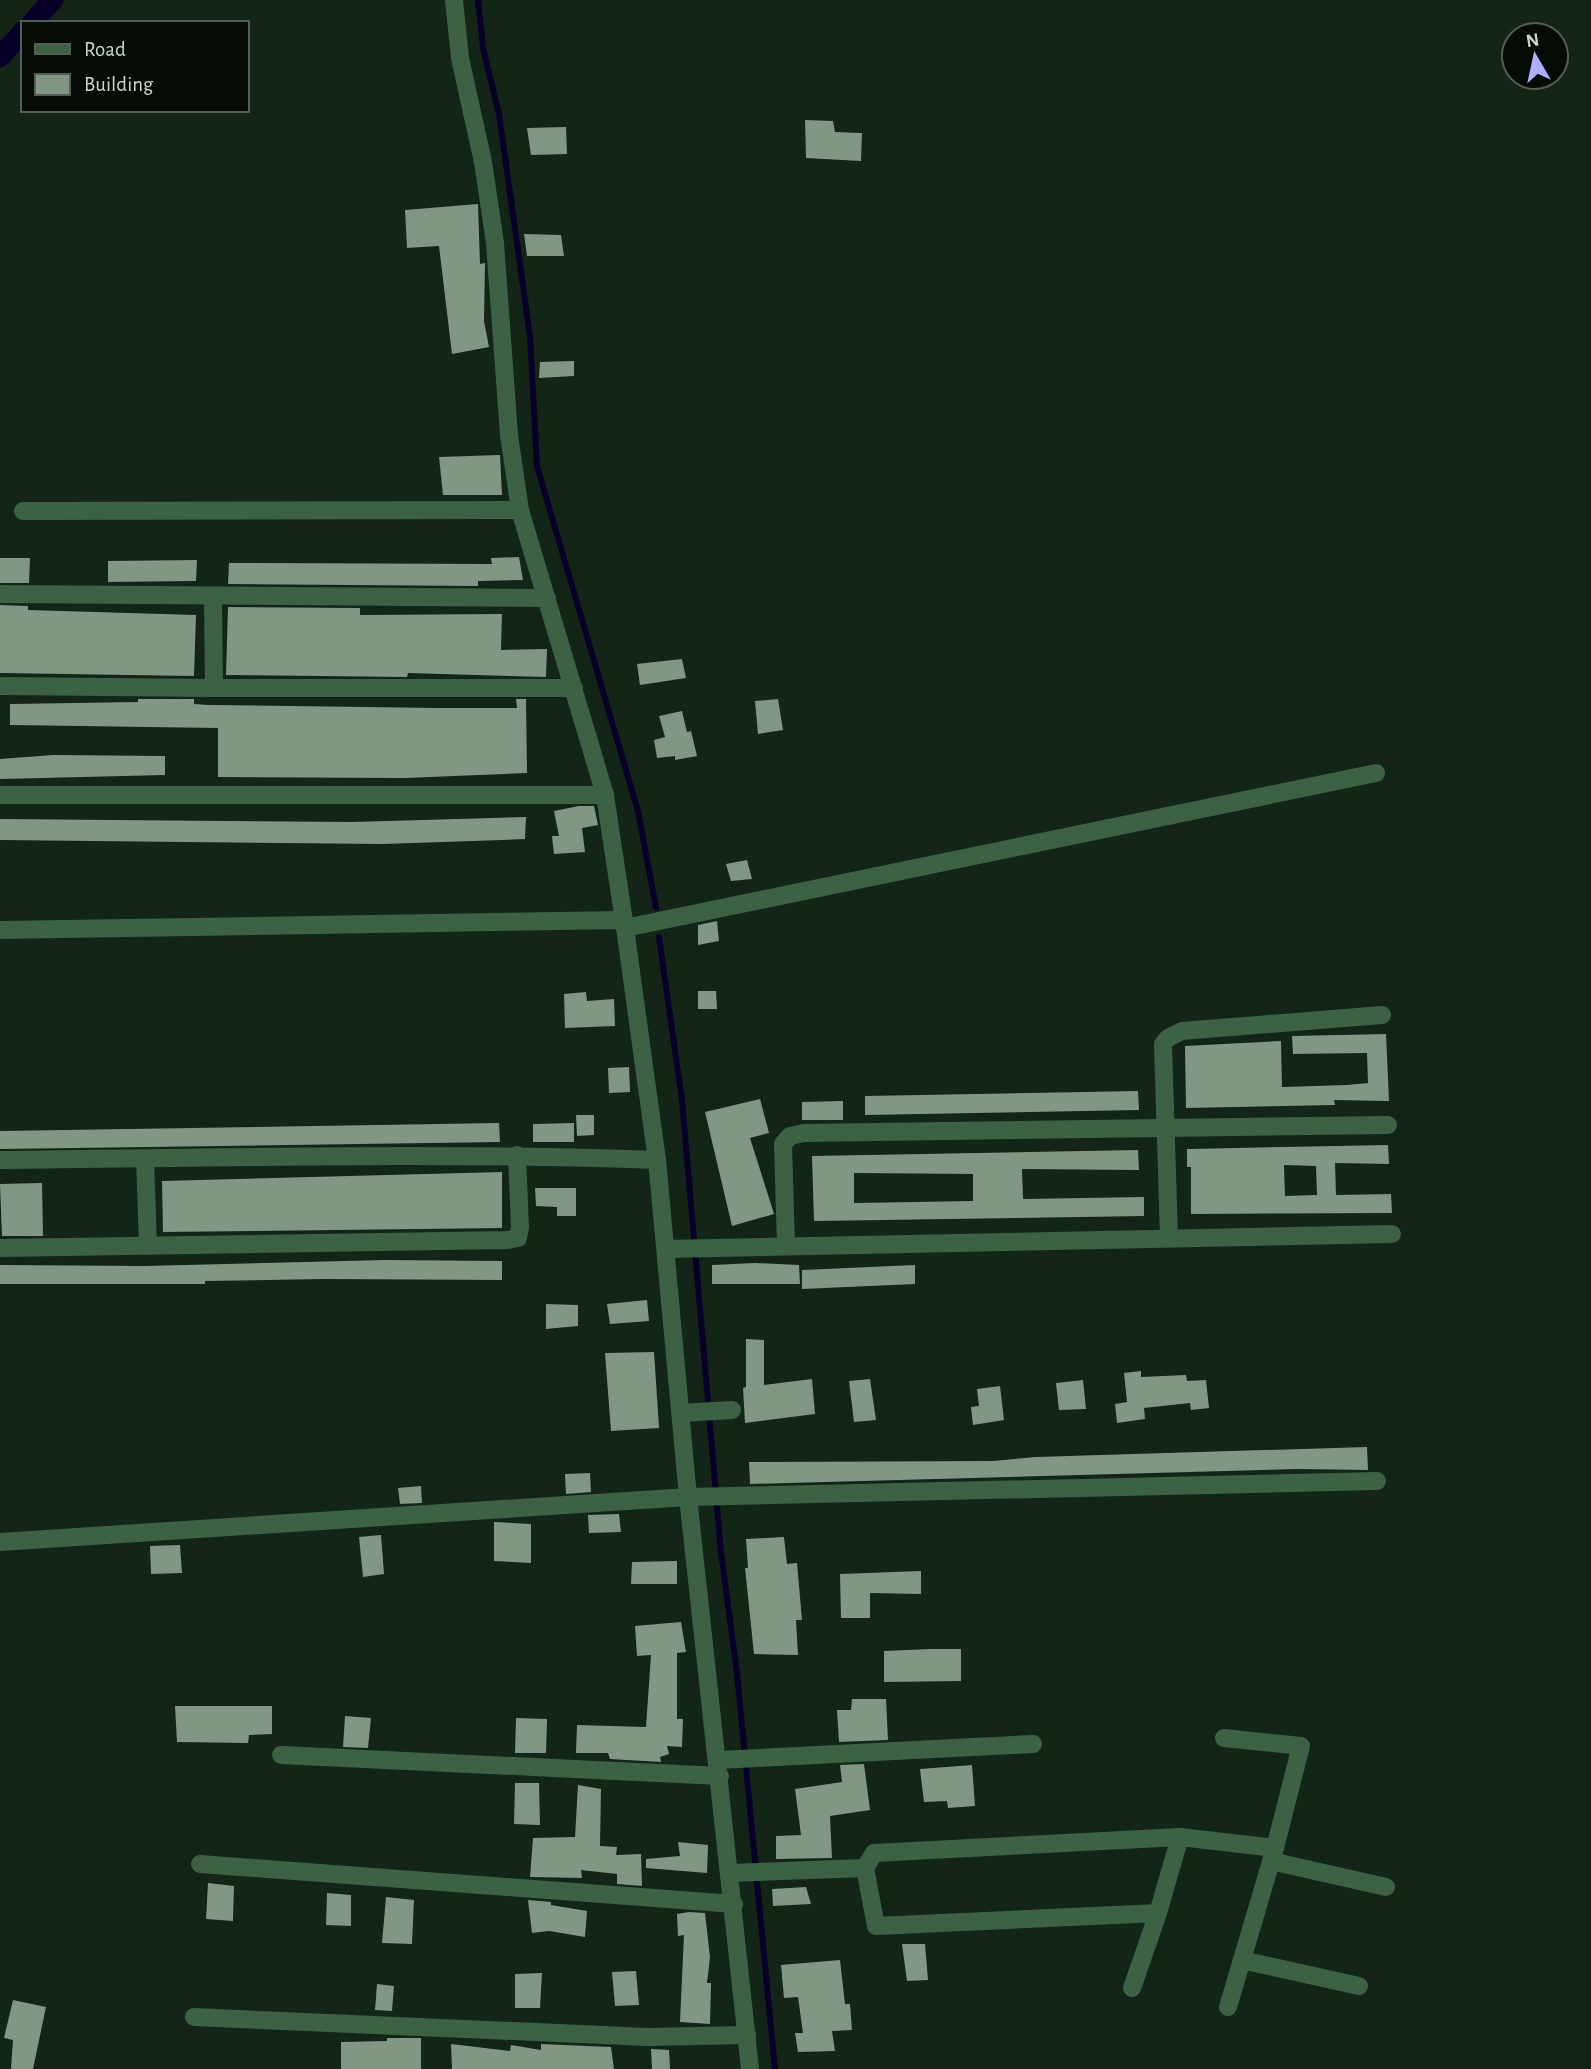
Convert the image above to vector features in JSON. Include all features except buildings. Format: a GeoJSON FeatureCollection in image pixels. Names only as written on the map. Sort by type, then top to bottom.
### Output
{"type":"FeatureCollection","features":[{"type":"Feature","properties":{"kind":"street"},"geometry":{"type":"LineString","coordinates":[[454,0],[460,58],[483,162],[495,243],[509,435],[520,510],[606,795],[672,1249],[694,1497],[737,1872],[734,1904],[750,2069]]}},
{"type":"Feature","properties":{"kind":"street"},"geometry":{"type":"LineString","coordinates":[[23,511],[520,510]]}},
{"type":"Feature","properties":{"kind":"street"},"geometry":{"type":"LineString","coordinates":[[0,594],[547,598]]}},
{"type":"Feature","properties":{"kind":"street"},"geometry":{"type":"LineString","coordinates":[[213,597],[214,688]]}},
{"type":"Feature","properties":{"kind":"street"},"geometry":{"type":"LineString","coordinates":[[0,686],[574,688]]}},
{"type":"Feature","properties":{"kind":"street"},"geometry":{"type":"LineString","coordinates":[[0,930],[624,924],[1376,773]]}},
{"type":"Feature","properties":{"kind":"street"},"geometry":{"type":"LineString","coordinates":[[0,795],[606,795]]}},
{"type":"Feature","properties":{"kind":"street"},"geometry":{"type":"LineString","coordinates":[[1169,1237],[1163,1044],[1167,1038],[1182,1031],[1382,1015]]}},
{"type":"Feature","properties":{"kind":"street"},"geometry":{"type":"LineString","coordinates":[[786,1246],[783,1144],[790,1136],[804,1133],[1388,1125]]}},
{"type":"Feature","properties":{"kind":"street"},"geometry":{"type":"LineString","coordinates":[[0,1160],[306,1154],[517,1155],[657,1160]]}},
{"type":"Feature","properties":{"kind":"street"},"geometry":{"type":"LineString","coordinates":[[0,1248],[518,1238],[517,1155]]}},
{"type":"Feature","properties":{"kind":"street"},"geometry":{"type":"LineString","coordinates":[[145,1159],[148,1246]]}},
{"type":"Feature","properties":{"kind":"street"},"geometry":{"type":"LineString","coordinates":[[672,1249],[1392,1234]]}},
{"type":"Feature","properties":{"kind":"street"},"geometry":{"type":"LineString","coordinates":[[688,1413],[727,1410]]}},
{"type":"Feature","properties":{"kind":"street"},"geometry":{"type":"LineString","coordinates":[[0,1542],[694,1497],[1377,1481]]}},
{"type":"Feature","properties":{"kind":"street"},"geometry":{"type":"LineString","coordinates":[[1224,1738],[1301,1746],[1273,1854],[1228,2007]]}},
{"type":"Feature","properties":{"kind":"street"},"geometry":{"type":"LineString","coordinates":[[281,1755],[723,1765],[759,1757],[1033,1744]]}},
{"type":"Feature","properties":{"kind":"street"},"geometry":{"type":"LineString","coordinates":[[1132,1989],[1180,1837]]}},
{"type":"Feature","properties":{"kind":"street"},"geometry":{"type":"LineString","coordinates":[[1158,1913],[876,1926],[865,1868],[874,1853],[1180,1837],[1273,1854],[1386,1887]]}},
{"type":"Feature","properties":{"kind":"street"},"geometry":{"type":"LineString","coordinates":[[200,1864],[734,1904]]}},
{"type":"Feature","properties":{"kind":"street"},"geometry":{"type":"LineString","coordinates":[[737,1872],[865,1868]]}},
{"type":"Feature","properties":{"kind":"street"},"geometry":{"type":"LineString","coordinates":[[1242,1960],[1359,1986]]}},
{"type":"Feature","properties":{"kind":"street"},"geometry":{"type":"LineString","coordinates":[[194,2017],[647,2037],[747,2035]]}},
{"type":"Feature","properties":{"kind":"waterway"},"geometry":{"type":"LineString","coordinates":[[34,21],[53,0]]}},
{"type":"Feature","properties":{"kind":"waterway"},"geometry":{"type":"LineString","coordinates":[[478,0],[483,48],[499,114],[530,336],[537,466],[638,811],[656,908]]}},
{"type":"Feature","properties":{"kind":"waterway"},"geometry":{"type":"LineString","coordinates":[[0,57],[21,34]]}},
{"type":"Feature","properties":{"kind":"waterway"},"geometry":{"type":"LineString","coordinates":[[659,937],[682,1100],[721,1552],[737,1673],[775,2069]]}}]}
